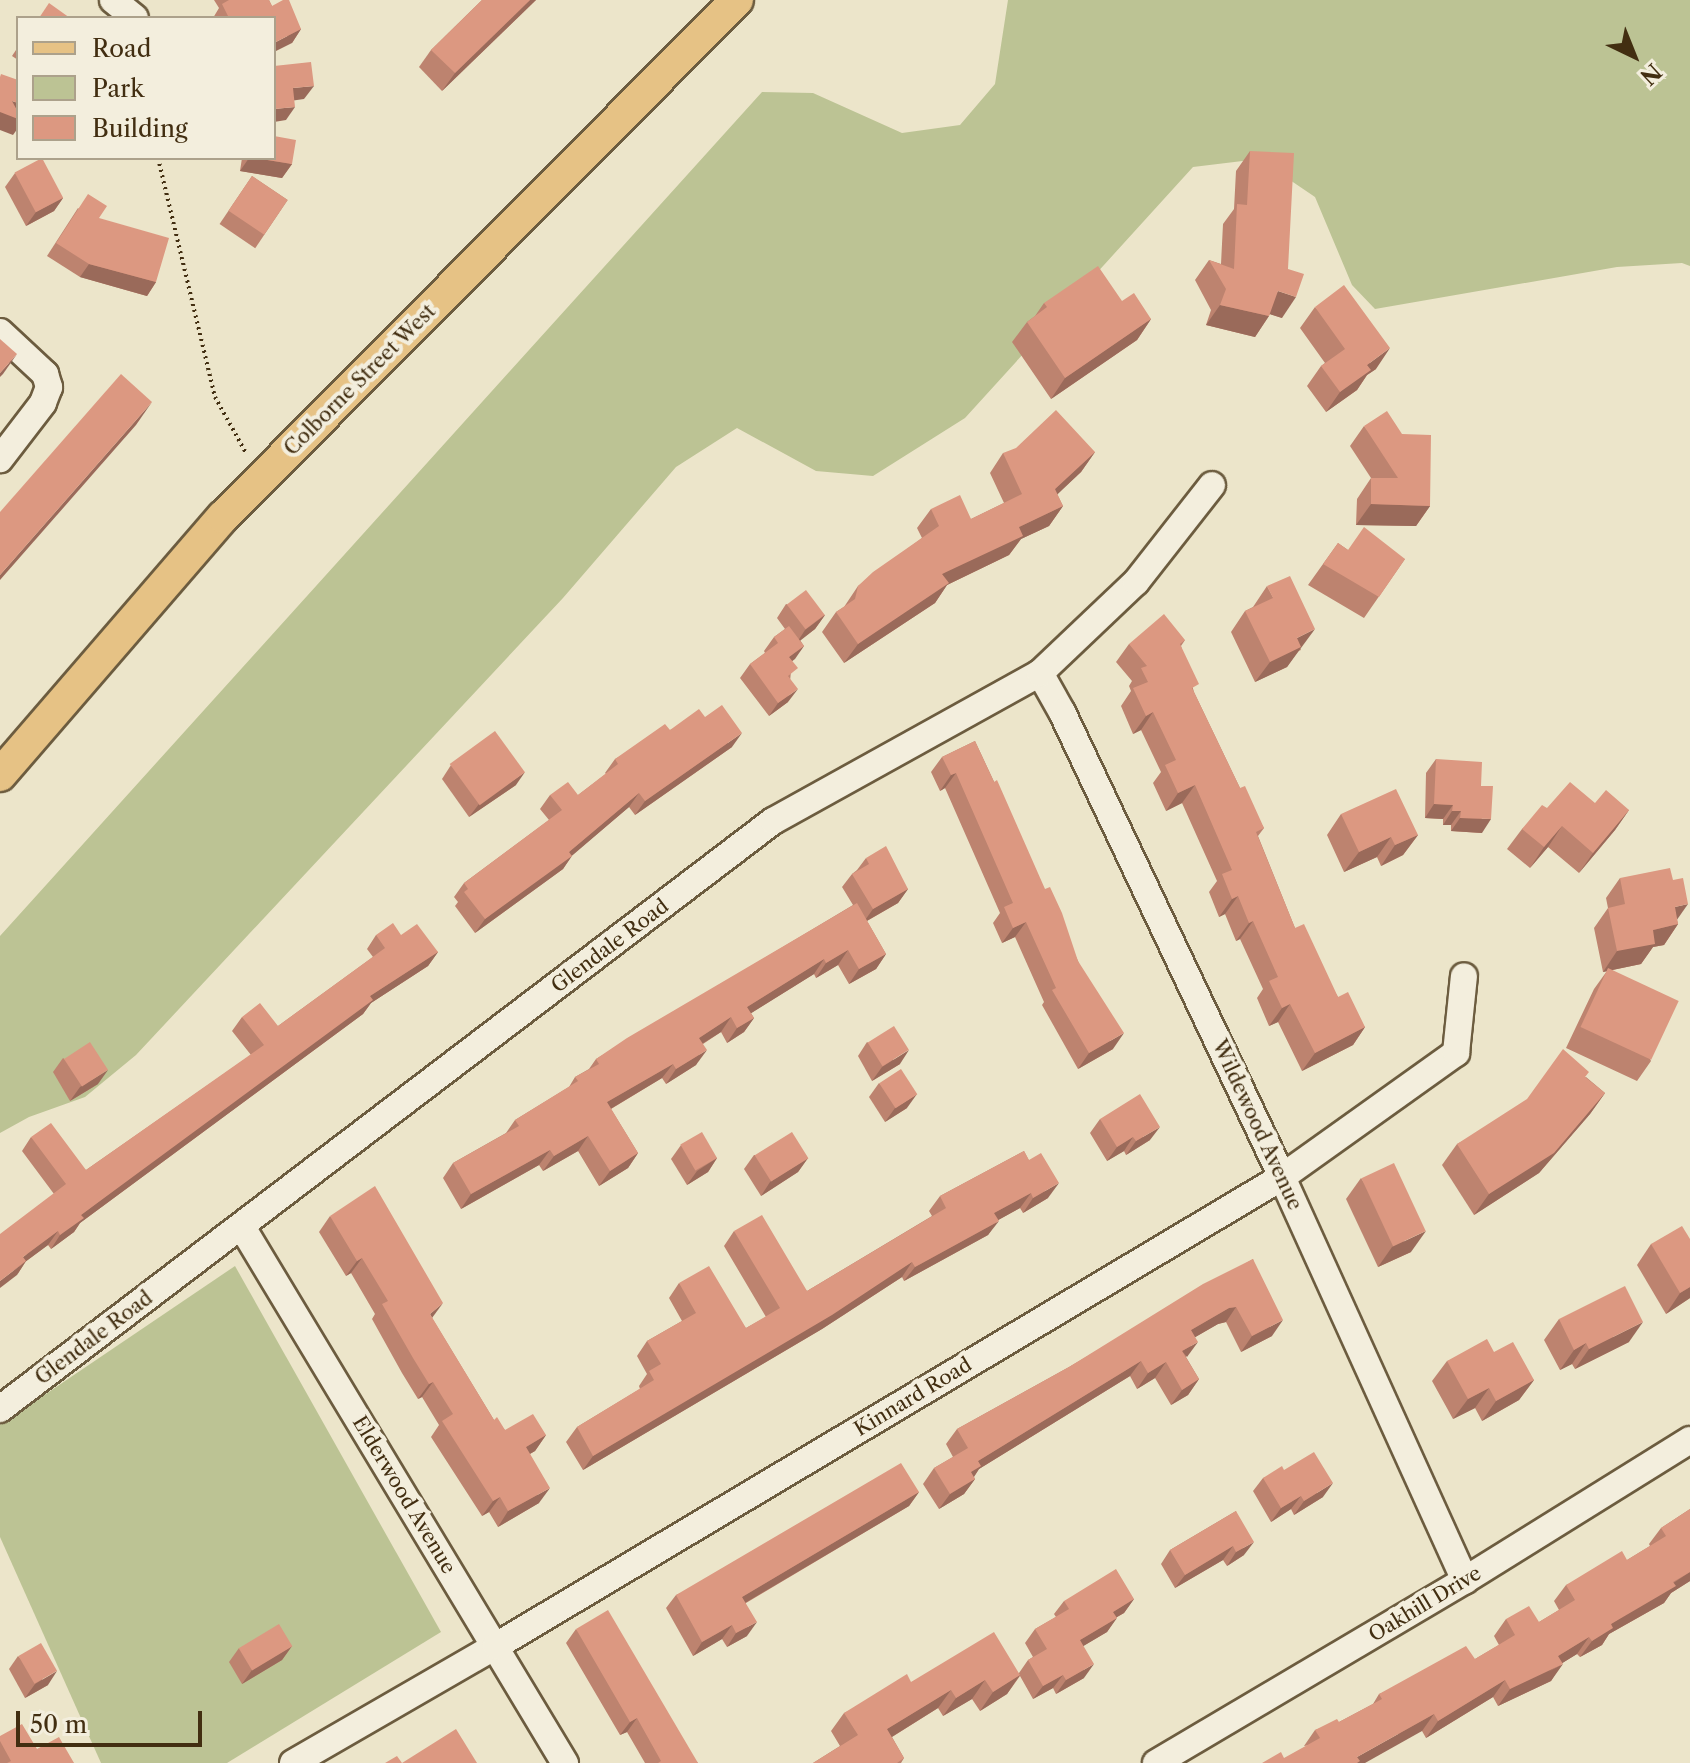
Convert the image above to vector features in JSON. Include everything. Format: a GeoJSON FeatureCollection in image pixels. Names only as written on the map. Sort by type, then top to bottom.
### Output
{"type":"FeatureCollection","features":[{"type":"Feature","properties":{"kind":"main road","name":"Colborne Street West"},"geometry":{"type":"LineString","coordinates":[[0,775],[223,517],[737,0]]}},
{"type":"Feature","properties":{"kind":"street"},"geometry":{"type":"LineString","coordinates":[[113,0],[133,16]]}},
{"type":"Feature","properties":{"kind":"street"},"geometry":{"type":"LineString","coordinates":[[0,332],[45,374],[49,387],[43,403],[0,459]]}},
{"type":"Feature","properties":{"kind":"street","name":"Glendale Road"},"geometry":{"type":"LineString","coordinates":[[0,1409],[773,821],[1040,673],[1136,582],[1212,485]]}},
{"type":"Feature","properties":{"kind":"street","name":"Wildewood Avenue"},"geometry":{"type":"LineString","coordinates":[[1040,673],[1062,712],[1282,1177],[1465,1580]]}},
{"type":"Feature","properties":{"kind":"street","name":"Kinnard Road"},"geometry":{"type":"LineString","coordinates":[[293,1763],[496,1646],[1282,1177],[1456,1053],[1464,976]]}},
{"type":"Feature","properties":{"kind":"street","name":"Elderwood Avenue"},"geometry":{"type":"LineString","coordinates":[[242,1227],[565,1763]]}},
{"type":"Feature","properties":{"kind":"street","name":"Oakhill Drive"},"geometry":{"type":"LineString","coordinates":[[1156,1763],[1465,1580],[1690,1440]]}},
{"type":"Feature","properties":{"kind":"path"},"geometry":{"type":"LineString","coordinates":[[158,160],[215,397],[261,479]]}},
{"type":"Feature","properties":{"kind":"green space"},"geometry":{"type":"Polygon","coordinates":[[[1008,0],[1690,0],[1690,266],[1682,263],[1617,267],[1375,309],[1352,285],[1315,197],[1259,159],[1193,167],[965,418],[873,476],[816,471],[737,428],[676,467],[563,598],[136,1055],[85,1097],[29,1117],[0,1133],[0,936],[762,92],[813,93],[902,133],[960,125],[995,84],[1008,0]]]}},
{"type":"Feature","properties":{"kind":"green space"},"geometry":{"type":"Polygon","coordinates":[[[235,1266],[441,1632],[227,1763],[101,1763],[0,1537],[0,1425],[235,1266]]]}},
{"type":"Feature","properties":{"kind":"building"},"geometry":{"type":"Polygon","coordinates":[[[229,0],[269,0],[272,6],[289,0],[301,29],[276,42],[276,16],[228,16],[222,4],[229,0]]]}},
{"type":"Feature","properties":{"kind":"building"},"geometry":{"type":"Polygon","coordinates":[[[482,0],[530,0],[455,73],[431,50],[482,0]]]}},
{"type":"Feature","properties":{"kind":"building"},"geometry":{"type":"Polygon","coordinates":[[[49,3],[67,16],[40,16],[49,3]]]}},
{"type":"Feature","properties":{"kind":"building"},"geometry":{"type":"Polygon","coordinates":[[[311,62],[314,86],[293,88],[295,107],[276,109],[276,66],[311,62]]]}},
{"type":"Feature","properties":{"kind":"building"},"geometry":{"type":"Polygon","coordinates":[[[1,74],[16,79],[16,102],[12,101],[16,118],[0,112],[1,74]]]}},
{"type":"Feature","properties":{"kind":"building"},"geometry":{"type":"Polygon","coordinates":[[[276,136],[296,140],[292,164],[267,160],[276,160],[276,136]]]}},
{"type":"Feature","properties":{"kind":"building"},"geometry":{"type":"Polygon","coordinates":[[[1250,151],[1294,153],[1288,269],[1304,274],[1296,297],[1278,291],[1269,316],[1220,305],[1226,289],[1209,260],[1234,269],[1237,204],[1247,205],[1250,151]]]}},
{"type":"Feature","properties":{"kind":"building"},"geometry":{"type":"Polygon","coordinates":[[[43,160],[63,198],[36,212],[15,173],[43,160]]]}},
{"type":"Feature","properties":{"kind":"building"},"geometry":{"type":"Polygon","coordinates":[[[252,176],[288,200],[264,235],[229,211],[252,176]]]}},
{"type":"Feature","properties":{"kind":"building"},"geometry":{"type":"Polygon","coordinates":[[[88,194],[107,206],[99,218],[169,238],[156,282],[89,264],[56,243],[88,194]]]}},
{"type":"Feature","properties":{"kind":"building"},"geometry":{"type":"Polygon","coordinates":[[[1098,266],[1122,301],[1134,293],[1151,319],[1065,378],[1027,322],[1047,307],[1044,303],[1098,266]]]}},
{"type":"Feature","properties":{"kind":"building"},"geometry":{"type":"Polygon","coordinates":[[[1344,285],[1390,348],[1367,365],[1371,370],[1340,392],[1321,366],[1345,349],[1315,307],[1344,285]]]}},
{"type":"Feature","properties":{"kind":"building"},"geometry":{"type":"Polygon","coordinates":[[[0,339],[17,354],[0,373],[0,339]]]}},
{"type":"Feature","properties":{"kind":"building"},"geometry":{"type":"Polygon","coordinates":[[[121,374],[152,402],[0,575],[0,512],[121,374]]]}},
{"type":"Feature","properties":{"kind":"building"},"geometry":{"type":"Polygon","coordinates":[[[1056,410],[1095,452],[1055,489],[1063,506],[1019,527],[1023,536],[942,574],[949,583],[858,644],[836,612],[855,599],[858,586],[939,526],[931,509],[960,495],[971,519],[1022,494],[1003,453],[1016,448],[1056,410]]]}},
{"type":"Feature","properties":{"kind":"building"},"geometry":{"type":"Polygon","coordinates":[[[1387,411],[1402,434],[1431,435],[1430,506],[1371,504],[1371,478],[1398,478],[1364,426],[1387,411]]]}},
{"type":"Feature","properties":{"kind":"building"},"geometry":{"type":"Polygon","coordinates":[[[1364,527],[1405,559],[1379,597],[1323,564],[1338,543],[1348,550],[1364,527]]]}},
{"type":"Feature","properties":{"kind":"building"},"geometry":{"type":"Polygon","coordinates":[[[1290,576],[1315,629],[1297,638],[1301,647],[1270,662],[1245,611],[1273,598],[1267,586],[1290,576]]]}},
{"type":"Feature","properties":{"kind":"building"},"geometry":{"type":"Polygon","coordinates":[[[806,590],[825,615],[805,629],[787,604],[806,590]]]}},
{"type":"Feature","properties":{"kind":"building"},"geometry":{"type":"Polygon","coordinates":[[[1164,614],[1185,640],[1180,644],[1199,684],[1192,688],[1240,788],[1245,786],[1264,828],[1256,832],[1295,928],[1304,924],[1338,997],[1348,992],[1365,1027],[1315,1053],[1290,1004],[1282,1008],[1269,981],[1278,977],[1253,921],[1249,923],[1238,896],[1232,899],[1222,874],[1232,870],[1195,785],[1178,793],[1165,765],[1176,760],[1153,712],[1146,716],[1133,688],[1148,682],[1141,668],[1147,666],[1129,644],[1164,614]]]}},
{"type":"Feature","properties":{"kind":"building"},"geometry":{"type":"Polygon","coordinates":[[[789,626],[804,646],[789,657],[798,668],[788,676],[798,689],[778,703],[750,664],[778,643],[774,637],[789,626]]]}},
{"type":"Feature","properties":{"kind":"building"},"geometry":{"type":"Polygon","coordinates":[[[722,705],[742,733],[645,801],[639,793],[569,852],[572,856],[485,919],[464,892],[468,889],[464,883],[562,810],[550,795],[568,782],[578,795],[618,764],[615,759],[665,724],[670,730],[699,709],[705,717],[722,705]]]}},
{"type":"Feature","properties":{"kind":"building"},"geometry":{"type":"Polygon","coordinates":[[[495,731],[525,772],[480,805],[450,764],[495,731]]]}},
{"type":"Feature","properties":{"kind":"building"},"geometry":{"type":"Polygon","coordinates":[[[975,741],[994,782],[997,780],[1045,889],[1050,887],[1078,961],[1124,1033],[1089,1053],[1052,990],[1056,988],[1026,922],[1013,928],[1004,907],[1013,903],[956,773],[951,775],[942,757],[975,741]]]}},
{"type":"Feature","properties":{"kind":"building"},"geometry":{"type":"Polygon","coordinates":[[[1436,759],[1482,762],[1481,786],[1493,786],[1491,819],[1460,818],[1461,811],[1452,811],[1453,805],[1434,804],[1436,759]]]}},
{"type":"Feature","properties":{"kind":"building"},"geometry":{"type":"Polygon","coordinates":[[[1570,782],[1595,803],[1606,790],[1629,810],[1593,853],[1562,826],[1544,847],[1522,829],[1542,805],[1547,808],[1570,782]]]}},
{"type":"Feature","properties":{"kind":"building"},"geometry":{"type":"Polygon","coordinates":[[[1396,789],[1418,835],[1395,845],[1391,837],[1359,852],[1341,814],[1396,789]]]}},
{"type":"Feature","properties":{"kind":"building"},"geometry":{"type":"Polygon","coordinates":[[[886,846],[908,889],[873,909],[852,874],[869,864],[866,858],[886,846]]]}},
{"type":"Feature","properties":{"kind":"building"},"geometry":{"type":"Polygon","coordinates":[[[1670,868],[1673,880],[1683,878],[1688,904],[1675,907],[1678,924],[1653,930],[1655,944],[1617,951],[1608,908],[1625,904],[1620,878],[1670,868]]]}},
{"type":"Feature","properties":{"kind":"building"},"geometry":{"type":"Polygon","coordinates":[[[857,903],[886,954],[859,969],[848,950],[826,963],[824,959],[747,1007],[754,1018],[737,1028],[731,1017],[699,1038],[707,1050],[676,1069],[673,1064],[607,1102],[638,1153],[610,1171],[588,1136],[554,1156],[550,1150],[471,1194],[453,1163],[519,1126],[515,1120],[578,1081],[575,1077],[599,1064],[596,1059],[627,1038],[857,903]]]}},
{"type":"Feature","properties":{"kind":"building"},"geometry":{"type":"Polygon","coordinates":[[[393,923],[401,935],[417,924],[438,952],[370,996],[373,1000],[81,1215],[84,1218],[60,1235],[58,1231],[23,1257],[26,1261],[0,1281],[0,1234],[66,1184],[31,1137],[51,1123],[86,1170],[264,1045],[242,1017],[260,1003],[278,1026],[385,948],[376,935],[393,923]]]}},
{"type":"Feature","properties":{"kind":"building"},"geometry":{"type":"Polygon","coordinates":[[[1608,968],[1679,1001],[1651,1060],[1581,1027],[1608,968]]]}},
{"type":"Feature","properties":{"kind":"building"},"geometry":{"type":"Polygon","coordinates":[[[894,1026],[909,1050],[883,1066],[868,1042],[894,1026]]]}},
{"type":"Feature","properties":{"kind":"building"},"geometry":{"type":"Polygon","coordinates":[[[90,1042],[108,1070],[82,1087],[64,1059],[90,1042]]]}},
{"type":"Feature","properties":{"kind":"building"},"geometry":{"type":"Polygon","coordinates":[[[1563,1049],[1589,1072],[1585,1077],[1605,1093],[1554,1153],[1489,1194],[1457,1144],[1527,1099],[1563,1049]]]}},
{"type":"Feature","properties":{"kind":"building"},"geometry":{"type":"Polygon","coordinates":[[[901,1069],[917,1094],[896,1108],[879,1083],[901,1069]]]}},
{"type":"Feature","properties":{"kind":"building"},"geometry":{"type":"Polygon","coordinates":[[[1140,1094],[1160,1127],[1136,1141],[1133,1137],[1117,1147],[1100,1119],[1140,1094]]]}},
{"type":"Feature","properties":{"kind":"building"},"geometry":{"type":"Polygon","coordinates":[[[702,1132],[717,1158],[695,1170],[680,1144],[702,1132]]]}},
{"type":"Feature","properties":{"kind":"building"},"geometry":{"type":"Polygon","coordinates":[[[792,1132],[808,1158],[771,1182],[755,1155],[792,1132]]]}},
{"type":"Feature","properties":{"kind":"building"},"geometry":{"type":"Polygon","coordinates":[[[1024,1151],[1029,1160],[1041,1153],[1059,1183],[1033,1198],[1031,1193],[994,1213],[999,1221],[915,1267],[912,1262],[832,1315],[593,1456],[577,1427],[654,1380],[649,1371],[661,1364],[647,1341],[696,1313],[679,1283],[709,1266],[746,1328],[780,1308],[734,1231],[762,1215],[807,1291],[946,1208],[940,1196],[1024,1151]]]}},
{"type":"Feature","properties":{"kind":"building"},"geometry":{"type":"Polygon","coordinates":[[[1394,1163],[1426,1231],[1393,1246],[1361,1178],[1394,1163]]]}},
{"type":"Feature","properties":{"kind":"building"},"geometry":{"type":"Polygon","coordinates":[[[375,1186],[443,1303],[430,1314],[494,1420],[497,1417],[505,1430],[533,1414],[546,1435],[526,1447],[550,1488],[508,1511],[500,1497],[493,1501],[442,1421],[453,1414],[413,1358],[382,1304],[388,1301],[362,1258],[357,1261],[330,1216],[375,1186]]]}},
{"type":"Feature","properties":{"kind":"building"},"geometry":{"type":"Polygon","coordinates":[[[1682,1226],[1690,1239],[1690,1287],[1680,1293],[1651,1244],[1682,1226]]]}},
{"type":"Feature","properties":{"kind":"building"},"geometry":{"type":"Polygon","coordinates":[[[1253,1259],[1283,1320],[1252,1336],[1236,1307],[1229,1308],[1191,1330],[1198,1342],[1182,1351],[1199,1379],[1182,1390],[1166,1362],[1148,1373],[1141,1361],[978,1461],[981,1466],[971,1472],[975,1479],[950,1494],[934,1468],[968,1448],[957,1429],[1069,1367],[1203,1284],[1253,1259]]]}},
{"type":"Feature","properties":{"kind":"building"},"geometry":{"type":"Polygon","coordinates":[[[1625,1286],[1643,1322],[1589,1349],[1586,1343],[1574,1350],[1559,1319],[1625,1286]]]}},
{"type":"Feature","properties":{"kind":"building"},"geometry":{"type":"Polygon","coordinates":[[[1487,1339],[1494,1352],[1513,1342],[1534,1380],[1496,1401],[1489,1388],[1468,1399],[1447,1361],[1487,1339]]]}},
{"type":"Feature","properties":{"kind":"building"},"geometry":{"type":"Polygon","coordinates":[[[1314,1452],[1333,1483],[1304,1501],[1301,1496],[1281,1508],[1263,1478],[1282,1466],[1284,1470],[1314,1452]]]}},
{"type":"Feature","properties":{"kind":"building"},"geometry":{"type":"Polygon","coordinates":[[[901,1463],[919,1492],[742,1597],[757,1622],[736,1633],[732,1625],[702,1642],[676,1595],[901,1463]]]}},
{"type":"Feature","properties":{"kind":"building"},"geometry":{"type":"Polygon","coordinates":[[[1690,1509],[1690,1572],[1673,1582],[1676,1586],[1611,1624],[1613,1628],[1592,1641],[1589,1637],[1558,1656],[1563,1664],[1510,1689],[1505,1680],[1438,1721],[1434,1714],[1357,1757],[1360,1761],[1357,1763],[1262,1763],[1281,1752],[1284,1758],[1320,1738],[1315,1730],[1337,1719],[1339,1722],[1382,1699],[1379,1694],[1466,1646],[1475,1659],[1515,1635],[1506,1619],[1529,1606],[1539,1622],[1575,1600],[1566,1585],[1622,1551],[1627,1560],[1666,1536],[1661,1528],[1690,1509]]]}},
{"type":"Feature","properties":{"kind":"building"},"geometry":{"type":"Polygon","coordinates":[[[1236,1511],[1254,1542],[1236,1552],[1233,1546],[1185,1575],[1170,1550],[1236,1511]]]}},
{"type":"Feature","properties":{"kind":"building"},"geometry":{"type":"Polygon","coordinates":[[[1116,1569],[1134,1599],[1113,1612],[1117,1618],[1080,1640],[1094,1664],[1066,1680],[1063,1675],[1043,1686],[1028,1660],[1047,1649],[1035,1629],[1069,1609],[1064,1601],[1116,1569]]]}},
{"type":"Feature","properties":{"kind":"building"},"geometry":{"type":"Polygon","coordinates":[[[608,1610],[698,1763],[658,1763],[661,1761],[637,1718],[630,1722],[576,1629],[608,1610]]]}},
{"type":"Feature","properties":{"kind":"building"},"geometry":{"type":"Polygon","coordinates":[[[279,1624],[292,1646],[252,1670],[239,1648],[279,1624]]]}},
{"type":"Feature","properties":{"kind":"building"},"geometry":{"type":"Polygon","coordinates":[[[994,1632],[1020,1675],[993,1692],[985,1680],[956,1698],[951,1690],[887,1729],[904,1758],[897,1763],[813,1763],[858,1735],[844,1713],[907,1674],[911,1682],[994,1632]]]}},
{"type":"Feature","properties":{"kind":"building"},"geometry":{"type":"Polygon","coordinates":[[[41,1643],[57,1671],[34,1684],[18,1656],[41,1643]]]}},
{"type":"Feature","properties":{"kind":"building"},"geometry":{"type":"Polygon","coordinates":[[[22,1724],[37,1749],[59,1737],[74,1763],[7,1763],[11,1761],[0,1736],[22,1724]]]}},
{"type":"Feature","properties":{"kind":"building"},"geometry":{"type":"Polygon","coordinates":[[[456,1729],[477,1763],[402,1763],[456,1729]]]}},
{"type":"Feature","properties":{"kind":"building"},"geometry":{"type":"Polygon","coordinates":[[[397,1756],[402,1763],[385,1763],[397,1756]]]}}]}
